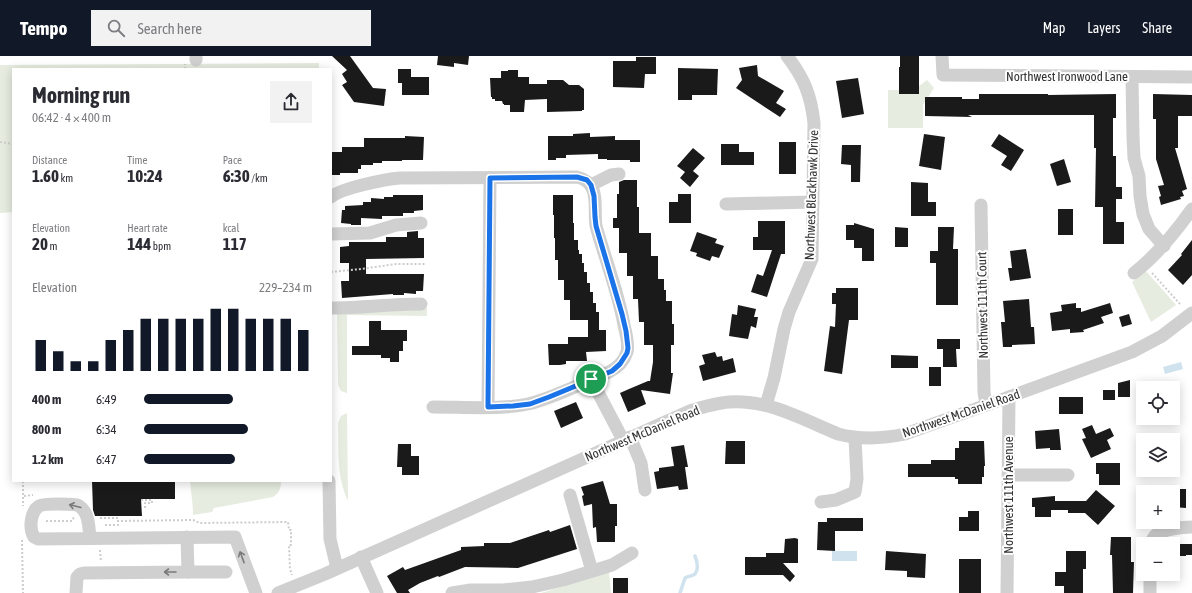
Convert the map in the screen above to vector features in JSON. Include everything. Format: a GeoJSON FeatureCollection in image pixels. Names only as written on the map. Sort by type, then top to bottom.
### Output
{"type":"FeatureCollection","features":[{"type":"Feature","properties":{"kind":"street","name":"Northwest Blackhawk Drive"},"geometry":{"type":"LineString","coordinates":[[766,405],[774,378],[789,312],[812,259],[814,123],[812,106],[802,77],[787,56]]}},
{"type":"Feature","properties":{"kind":"street","name":"Northwest Ironwood Lane"},"geometry":{"type":"LineString","coordinates":[[942,56],[943,75],[1192,77]]}},
{"type":"Feature","properties":{"kind":"street"},"geometry":{"type":"LineString","coordinates":[[1132,77],[1134,158],[1139,176],[1143,214],[1150,229],[1164,246]]}},
{"type":"Feature","properties":{"kind":"street"},"geometry":{"type":"LineString","coordinates":[[592,186],[611,175],[619,174]]}},
{"type":"Feature","properties":{"kind":"street"},"geometry":{"type":"LineString","coordinates":[[332,196],[366,184],[394,178],[577,177],[587,180],[592,186],[596,226],[626,331],[628,348],[623,361],[612,371],[530,404],[488,407],[433,407]]}},
{"type":"Feature","properties":{"kind":"street"},"geometry":{"type":"LineString","coordinates":[[488,407],[490,178]]}},
{"type":"Feature","properties":{"kind":"street"},"geometry":{"type":"LineString","coordinates":[[726,204],[813,202]]}},
{"type":"Feature","properties":{"kind":"street","name":"Northwest 111th Court"},"geometry":{"type":"LineString","coordinates":[[981,204],[984,392],[986,405]]}},
{"type":"Feature","properties":{"kind":"street"},"geometry":{"type":"LineString","coordinates":[[1134,273],[1164,246],[1192,209]]}},
{"type":"Feature","properties":{"kind":"street"},"geometry":{"type":"LineString","coordinates":[[332,234],[370,233],[396,225],[421,224]]}},
{"type":"Feature","properties":{"kind":"street"},"geometry":{"type":"LineString","coordinates":[[332,308],[364,308],[402,304],[421,304]]}},
{"type":"Feature","properties":{"kind":"street","name":"Northwest McDaniel Road"},"geometry":{"type":"LineString","coordinates":[[278,593],[690,411],[718,403],[743,402],[766,405],[782,410],[838,434],[855,438],[882,438],[899,435],[1132,352],[1162,336],[1192,313]]}},
{"type":"Feature","properties":{"kind":"street"},"geometry":{"type":"LineString","coordinates":[[591,379],[641,463],[645,490]]}},
{"type":"Feature","properties":{"kind":"street","name":"Northwest 111th Avenue"},"geometry":{"type":"LineString","coordinates":[[1008,593],[1009,397]]}},
{"type":"Feature","properties":{"kind":"street"},"geometry":{"type":"LineString","coordinates":[[821,502],[836,500],[855,492],[857,480],[855,438]]}},
{"type":"Feature","properties":{"kind":"street"},"geometry":{"type":"LineString","coordinates":[[1009,475],[1068,474]]}},
{"type":"Feature","properties":{"kind":"street"},"geometry":{"type":"LineString","coordinates":[[329,482],[330,539],[337,568]]}},
{"type":"Feature","properties":{"kind":"street"},"geometry":{"type":"LineString","coordinates":[[570,496],[592,571]]}},
{"type":"Feature","properties":{"kind":"street"},"geometry":{"type":"LineString","coordinates":[[90,538],[85,511],[79,506],[65,504],[40,506],[35,510],[32,517],[32,534],[38,539],[235,537],[256,593]]}},
{"type":"Feature","properties":{"kind":"street"},"geometry":{"type":"LineString","coordinates":[[1154,537],[1155,535],[1162,532],[1183,527],[1192,527]]}},
{"type":"Feature","properties":{"kind":"street"},"geometry":{"type":"LineString","coordinates":[[187,537],[188,572]]}},
{"type":"Feature","properties":{"kind":"street"},"geometry":{"type":"LineString","coordinates":[[452,593],[471,590],[503,590],[532,587],[563,580],[612,565],[632,552]]}},
{"type":"Feature","properties":{"kind":"street"},"geometry":{"type":"LineString","coordinates":[[361,557],[378,593]]}},
{"type":"Feature","properties":{"kind":"street"},"geometry":{"type":"LineString","coordinates":[[76,593],[77,577],[84,573],[226,572]]}},
{"type":"Feature","properties":{"kind":"street"},"geometry":{"type":"LineString","coordinates":[[1150,581],[1150,593]]}},
{"type":"Feature","properties":{"kind":"path"},"geometry":{"type":"LineString","coordinates":[[0,142],[12,144]]}},
{"type":"Feature","properties":{"kind":"path"},"geometry":{"type":"LineString","coordinates":[[332,272],[396,264],[426,264]]}},
{"type":"Feature","properties":{"kind":"path"},"geometry":{"type":"LineString","coordinates":[[1145,264],[1180,304]]}},
{"type":"Feature","properties":{"kind":"path"},"geometry":{"type":"LineString","coordinates":[[142,500],[152,500],[152,503],[145,503],[145,508]]}},
{"type":"Feature","properties":{"kind":"path"},"geometry":{"type":"LineString","coordinates":[[95,518],[118,518],[118,521]]}},
{"type":"Feature","properties":{"kind":"path"},"geometry":{"type":"LineString","coordinates":[[109,518],[110,525]]}},
{"type":"Feature","properties":{"kind":"shaded area"},"geometry":{"type":"Polygon","coordinates":[[[319,63],[319,68],[12,68],[12,212],[0,213],[0,65],[319,63]]]}},
{"type":"Feature","properties":{"kind":"shaded area"},"geometry":{"type":"Polygon","coordinates":[[[927,80],[934,88],[923,105],[923,128],[888,128],[888,90],[914,90],[927,80]]]}},
{"type":"Feature","properties":{"kind":"shaded area"},"geometry":{"type":"Polygon","coordinates":[[[1146,271],[1176,305],[1151,322],[1132,282],[1146,271]]]}},
{"type":"Feature","properties":{"kind":"shaded area"},"geometry":{"type":"Polygon","coordinates":[[[398,308],[427,308],[427,316],[347,315],[347,393],[341,391],[338,385],[337,313],[398,308]]]}},
{"type":"Feature","properties":{"kind":"shaded area"},"geometry":{"type":"Polygon","coordinates":[[[347,413],[348,501],[342,482],[338,453],[338,423],[341,416],[347,413]]]}},
{"type":"Feature","properties":{"kind":"shaded area"},"geometry":{"type":"Polygon","coordinates":[[[190,482],[281,482],[281,486],[277,494],[273,497],[214,508],[212,512],[193,515],[190,482]]]}},
{"type":"Feature","properties":{"kind":"shaded area"},"geometry":{"type":"Polygon","coordinates":[[[609,572],[611,593],[541,593],[609,572]]]}},
{"type":"Feature","properties":{"kind":"water"},"geometry":{"type":"Polygon","coordinates":[[[1181,362],[1183,369],[1165,374],[1163,367],[1181,362]]]}},
{"type":"Feature","properties":{"kind":"water"},"geometry":{"type":"Polygon","coordinates":[[[832,551],[857,551],[857,561],[832,561],[832,551]]]}},
{"type":"Feature","properties":{"kind":"building"},"geometry":{"type":"Polygon","coordinates":[[[332,56],[350,56],[373,88],[386,89],[384,106],[354,102],[342,85],[347,82],[342,74],[347,70],[332,56]]]}},
{"type":"Feature","properties":{"kind":"building"},"geometry":{"type":"Polygon","coordinates":[[[438,56],[469,56],[468,65],[454,63],[454,67],[437,65],[438,56]]]}},
{"type":"Feature","properties":{"kind":"building"},"geometry":{"type":"Polygon","coordinates":[[[900,56],[919,56],[919,94],[899,94],[900,56]]]}},
{"type":"Feature","properties":{"kind":"building"},"geometry":{"type":"Polygon","coordinates":[[[636,57],[656,57],[656,74],[645,74],[644,88],[613,87],[613,61],[636,61],[636,57]]]}},
{"type":"Feature","properties":{"kind":"building"},"geometry":{"type":"Polygon","coordinates":[[[757,65],[758,76],[784,91],[776,103],[786,109],[780,117],[736,88],[742,80],[739,68],[757,65]]]}},
{"type":"Feature","properties":{"kind":"building"},"geometry":{"type":"Polygon","coordinates":[[[678,68],[718,69],[717,95],[692,95],[692,100],[678,100],[678,68]]]}},
{"type":"Feature","properties":{"kind":"building"},"geometry":{"type":"Polygon","coordinates":[[[398,69],[411,69],[411,77],[429,77],[429,95],[402,95],[402,83],[398,83],[398,69]]]}},
{"type":"Feature","properties":{"kind":"building"},"geometry":{"type":"Polygon","coordinates":[[[518,70],[518,77],[529,77],[529,84],[547,84],[547,80],[563,80],[569,85],[579,85],[584,89],[584,110],[547,112],[547,99],[525,100],[524,112],[510,112],[510,105],[504,105],[502,101],[495,101],[495,99],[492,99],[490,78],[501,78],[501,71],[518,70]]]}},
{"type":"Feature","properties":{"kind":"building"},"geometry":{"type":"Polygon","coordinates":[[[858,78],[864,114],[842,118],[836,81],[858,78]]]}},
{"type":"Feature","properties":{"kind":"building"},"geometry":{"type":"Polygon","coordinates":[[[979,94],[1116,94],[1116,118],[1113,118],[1113,156],[1116,156],[1116,187],[1122,187],[1122,199],[1116,199],[1116,222],[1124,222],[1124,244],[1103,244],[1103,207],[1095,207],[1096,148],[1094,148],[1094,115],[968,115],[972,117],[925,116],[925,97],[962,97],[962,99],[979,99],[979,94]]]}},
{"type":"Feature","properties":{"kind":"building"},"geometry":{"type":"Polygon","coordinates":[[[1153,94],[1192,95],[1192,116],[1178,116],[1178,148],[1175,148],[1187,189],[1182,191],[1184,196],[1180,197],[1181,199],[1161,205],[1159,197],[1161,196],[1158,186],[1164,185],[1156,159],[1156,119],[1153,119],[1153,94]]]}},
{"type":"Feature","properties":{"kind":"building"},"geometry":{"type":"Polygon","coordinates":[[[590,133],[590,137],[615,136],[615,140],[640,140],[640,162],[630,162],[630,160],[598,159],[598,154],[566,155],[566,158],[548,160],[548,136],[573,136],[573,134],[590,133]]]}},
{"type":"Feature","properties":{"kind":"building"},"geometry":{"type":"Polygon","coordinates":[[[924,134],[945,137],[941,170],[919,166],[924,134]]]}},
{"type":"Feature","properties":{"kind":"building"},"geometry":{"type":"Polygon","coordinates":[[[999,134],[1024,150],[1011,171],[1001,165],[1007,156],[991,146],[999,134]]]}},
{"type":"Feature","properties":{"kind":"building"},"geometry":{"type":"Polygon","coordinates":[[[405,136],[424,137],[423,160],[382,161],[382,163],[373,163],[373,165],[361,165],[361,169],[358,169],[358,173],[340,173],[340,175],[332,175],[332,152],[342,152],[342,147],[364,147],[364,138],[405,138],[405,136]]]}},
{"type":"Feature","properties":{"kind":"building"},"geometry":{"type":"Polygon","coordinates":[[[779,142],[796,142],[796,174],[779,174],[779,142]]]}},
{"type":"Feature","properties":{"kind":"building"},"geometry":{"type":"Polygon","coordinates":[[[721,144],[739,144],[739,152],[754,152],[754,165],[721,165],[721,144]]]}},
{"type":"Feature","properties":{"kind":"building"},"geometry":{"type":"Polygon","coordinates":[[[842,145],[861,145],[860,182],[851,182],[851,165],[841,164],[842,145]]]}},
{"type":"Feature","properties":{"kind":"building"},"geometry":{"type":"Polygon","coordinates":[[[693,148],[705,158],[693,171],[699,176],[690,187],[680,178],[685,172],[677,166],[693,148]]]}},
{"type":"Feature","properties":{"kind":"building"},"geometry":{"type":"Polygon","coordinates":[[[1064,159],[1071,182],[1057,186],[1050,164],[1064,159]]]}},
{"type":"Feature","properties":{"kind":"building"},"geometry":{"type":"Polygon","coordinates":[[[624,180],[637,180],[639,233],[651,233],[651,256],[658,256],[658,279],[664,279],[666,301],[672,301],[672,324],[674,324],[674,345],[671,345],[671,373],[673,373],[670,394],[641,390],[646,404],[628,412],[620,393],[650,381],[653,362],[653,345],[644,345],[644,322],[639,322],[638,299],[633,299],[633,276],[627,276],[627,253],[619,253],[619,228],[613,228],[613,218],[617,218],[617,194],[619,194],[619,182],[624,180]]]}},
{"type":"Feature","properties":{"kind":"building"},"geometry":{"type":"Polygon","coordinates":[[[911,182],[928,183],[928,202],[936,202],[936,216],[911,216],[911,182]]]}},
{"type":"Feature","properties":{"kind":"building"},"geometry":{"type":"Polygon","coordinates":[[[678,194],[691,194],[691,223],[669,223],[669,202],[678,202],[678,194]]]}},
{"type":"Feature","properties":{"kind":"building"},"geometry":{"type":"Polygon","coordinates":[[[393,195],[423,195],[423,210],[414,211],[414,213],[403,213],[403,216],[382,216],[382,219],[361,218],[361,225],[341,223],[342,210],[345,210],[345,206],[363,205],[363,202],[371,202],[371,198],[384,199],[384,197],[393,197],[393,195]]]}},
{"type":"Feature","properties":{"kind":"building"},"geometry":{"type":"Polygon","coordinates":[[[553,195],[573,195],[574,240],[578,240],[578,250],[579,254],[582,254],[584,272],[587,272],[587,283],[590,283],[590,292],[593,292],[593,303],[596,303],[596,312],[599,312],[599,330],[606,330],[606,351],[586,352],[587,361],[566,361],[566,364],[560,365],[549,365],[548,344],[568,344],[568,337],[588,337],[588,320],[570,320],[570,300],[564,300],[564,280],[558,280],[558,260],[555,260],[553,195]]]}},
{"type":"Feature","properties":{"kind":"building"},"geometry":{"type":"Polygon","coordinates":[[[1058,209],[1073,209],[1073,235],[1058,235],[1058,209]]]}},
{"type":"Feature","properties":{"kind":"building"},"geometry":{"type":"Polygon","coordinates":[[[758,221],[785,221],[785,254],[781,254],[767,297],[751,292],[757,274],[763,276],[772,250],[753,250],[753,237],[758,237],[758,221]]]}},
{"type":"Feature","properties":{"kind":"building"},"geometry":{"type":"Polygon","coordinates":[[[854,223],[874,229],[874,261],[862,261],[862,248],[854,248],[854,240],[846,240],[846,225],[854,225],[854,223]]]}},
{"type":"Feature","properties":{"kind":"building"},"geometry":{"type":"Polygon","coordinates":[[[895,227],[908,228],[908,247],[895,247],[895,227]]]}},
{"type":"Feature","properties":{"kind":"building"},"geometry":{"type":"Polygon","coordinates":[[[938,227],[954,227],[953,249],[958,249],[958,305],[936,305],[936,263],[930,263],[930,251],[938,251],[938,227]]]}},
{"type":"Feature","properties":{"kind":"building"},"geometry":{"type":"Polygon","coordinates":[[[418,231],[418,238],[424,238],[424,258],[366,259],[366,274],[424,274],[423,291],[416,291],[416,294],[404,293],[404,295],[393,294],[342,298],[341,281],[349,281],[349,263],[340,263],[340,247],[349,246],[349,242],[386,242],[386,237],[407,237],[407,232],[418,231]]]}},
{"type":"Feature","properties":{"kind":"building"},"geometry":{"type":"Polygon","coordinates":[[[697,232],[717,239],[715,243],[724,246],[719,258],[712,256],[710,261],[696,256],[697,253],[690,251],[697,232]]]}},
{"type":"Feature","properties":{"kind":"building"},"geometry":{"type":"Polygon","coordinates":[[[1192,240],[1192,275],[1183,285],[1168,270],[1182,255],[1181,254],[1192,240]]]}},
{"type":"Feature","properties":{"kind":"building"},"geometry":{"type":"Polygon","coordinates":[[[1026,249],[1031,278],[1010,281],[1008,268],[1012,268],[1010,251],[1026,249]]]}},
{"type":"Feature","properties":{"kind":"building"},"geometry":{"type":"Polygon","coordinates":[[[836,288],[858,288],[858,320],[849,320],[842,374],[824,371],[830,326],[835,327],[836,304],[832,304],[832,293],[836,293],[836,288]]]}},
{"type":"Feature","properties":{"kind":"building"},"geometry":{"type":"Polygon","coordinates":[[[1029,299],[1031,327],[1034,327],[1035,344],[1003,347],[1001,322],[1005,322],[1003,301],[1029,299]]]}},
{"type":"Feature","properties":{"kind":"building"},"geometry":{"type":"Polygon","coordinates":[[[1076,303],[1076,308],[1081,308],[1081,312],[1110,303],[1113,313],[1101,317],[1104,323],[1083,330],[1084,332],[1070,333],[1070,329],[1052,331],[1050,313],[1062,311],[1061,305],[1076,303]]]}},
{"type":"Feature","properties":{"kind":"building"},"geometry":{"type":"Polygon","coordinates":[[[738,305],[756,309],[754,317],[758,317],[756,328],[751,326],[748,339],[729,336],[732,314],[737,315],[738,305]]]}},
{"type":"Feature","properties":{"kind":"building"},"geometry":{"type":"Polygon","coordinates":[[[1129,314],[1132,324],[1122,327],[1119,317],[1129,314]]]}},
{"type":"Feature","properties":{"kind":"building"},"geometry":{"type":"Polygon","coordinates":[[[369,321],[381,321],[381,330],[407,330],[407,341],[403,341],[403,351],[399,351],[399,362],[390,362],[390,358],[381,358],[381,355],[352,355],[352,346],[369,346],[369,321]]]}},
{"type":"Feature","properties":{"kind":"building"},"geometry":{"type":"Polygon","coordinates":[[[937,339],[960,339],[960,349],[956,349],[957,367],[943,367],[943,349],[937,349],[937,339]]]}},
{"type":"Feature","properties":{"kind":"building"},"geometry":{"type":"Polygon","coordinates":[[[715,352],[717,357],[722,356],[723,361],[733,358],[736,372],[703,381],[699,366],[705,364],[702,355],[715,352]]]}},
{"type":"Feature","properties":{"kind":"building"},"geometry":{"type":"Polygon","coordinates":[[[891,355],[918,356],[918,368],[891,368],[891,355]]]}},
{"type":"Feature","properties":{"kind":"building"},"geometry":{"type":"Polygon","coordinates":[[[929,367],[941,367],[941,386],[929,386],[929,367]]]}},
{"type":"Feature","properties":{"kind":"building"},"geometry":{"type":"Polygon","coordinates":[[[1130,380],[1130,397],[1118,397],[1118,383],[1130,380]]]}},
{"type":"Feature","properties":{"kind":"building"},"geometry":{"type":"Polygon","coordinates":[[[1103,390],[1115,390],[1115,400],[1103,400],[1103,390]]]}},
{"type":"Feature","properties":{"kind":"building"},"geometry":{"type":"Polygon","coordinates":[[[1059,397],[1083,397],[1083,414],[1059,414],[1059,397]]]}},
{"type":"Feature","properties":{"kind":"building"},"geometry":{"type":"Polygon","coordinates":[[[576,402],[583,418],[561,428],[554,411],[576,402]]]}},
{"type":"Feature","properties":{"kind":"building"},"geometry":{"type":"Polygon","coordinates":[[[1092,425],[1096,434],[1110,428],[1114,436],[1107,440],[1111,449],[1091,458],[1082,439],[1086,438],[1082,429],[1092,425]]]}},
{"type":"Feature","properties":{"kind":"building"},"geometry":{"type":"Polygon","coordinates":[[[1059,429],[1061,450],[1050,450],[1050,448],[1036,449],[1035,431],[1059,429]]]}},
{"type":"Feature","properties":{"kind":"building"},"geometry":{"type":"Polygon","coordinates":[[[726,441],[745,441],[745,464],[725,464],[726,441]]]}},
{"type":"Feature","properties":{"kind":"building"},"geometry":{"type":"Polygon","coordinates":[[[959,441],[984,441],[985,466],[982,484],[958,484],[958,479],[955,479],[955,477],[908,477],[908,464],[931,464],[931,460],[955,460],[955,448],[959,448],[959,441]]]}},
{"type":"Feature","properties":{"kind":"building"},"geometry":{"type":"Polygon","coordinates":[[[398,444],[411,444],[411,456],[419,456],[419,475],[402,475],[402,467],[397,467],[398,444]]]}},
{"type":"Feature","properties":{"kind":"building"},"geometry":{"type":"Polygon","coordinates":[[[684,445],[688,467],[685,467],[688,489],[679,490],[678,486],[657,489],[654,472],[659,471],[659,468],[674,466],[671,447],[684,445]]]}},
{"type":"Feature","properties":{"kind":"building"},"geometry":{"type":"Polygon","coordinates":[[[1096,463],[1120,463],[1120,485],[1099,485],[1099,474],[1096,474],[1096,463]]]}},
{"type":"Feature","properties":{"kind":"building"},"geometry":{"type":"Polygon","coordinates":[[[603,481],[610,504],[617,504],[615,542],[597,542],[596,527],[593,528],[592,504],[584,506],[582,496],[584,495],[581,487],[603,481]]]}},
{"type":"Feature","properties":{"kind":"building"},"geometry":{"type":"Polygon","coordinates":[[[92,482],[175,482],[175,499],[141,499],[142,516],[95,516],[93,510],[92,482]]]}},
{"type":"Feature","properties":{"kind":"building"},"geometry":{"type":"Polygon","coordinates":[[[1180,489],[1186,489],[1186,508],[1180,508],[1180,489]]]}},
{"type":"Feature","properties":{"kind":"building"},"geometry":{"type":"Polygon","coordinates":[[[1096,490],[1115,506],[1098,525],[1085,513],[1068,513],[1068,510],[1051,510],[1051,517],[1035,517],[1035,507],[1032,507],[1032,498],[1055,496],[1055,501],[1086,501],[1096,490]]]}},
{"type":"Feature","properties":{"kind":"building"},"geometry":{"type":"Polygon","coordinates":[[[968,511],[979,511],[979,531],[959,531],[959,517],[968,517],[968,511]]]}},
{"type":"Feature","properties":{"kind":"building"},"geometry":{"type":"Polygon","coordinates":[[[827,518],[863,518],[863,531],[835,531],[835,551],[817,550],[818,522],[827,522],[827,518]]]}},
{"type":"Feature","properties":{"kind":"building"},"geometry":{"type":"Polygon","coordinates":[[[570,525],[577,549],[518,568],[465,567],[420,583],[408,590],[410,593],[397,593],[387,576],[403,567],[405,570],[461,550],[461,547],[484,546],[484,543],[510,543],[549,530],[550,532],[570,525]]]}},
{"type":"Feature","properties":{"kind":"building"},"geometry":{"type":"Polygon","coordinates":[[[1111,537],[1131,537],[1131,562],[1134,562],[1133,593],[1113,593],[1112,555],[1110,555],[1111,537]]]}},
{"type":"Feature","properties":{"kind":"building"},"geometry":{"type":"Polygon","coordinates":[[[785,539],[798,539],[798,563],[783,563],[795,576],[790,582],[783,575],[745,575],[745,557],[766,557],[766,553],[784,553],[785,539]]]}},
{"type":"Feature","properties":{"kind":"building"},"geometry":{"type":"Polygon","coordinates":[[[1180,544],[1192,544],[1192,555],[1180,556],[1180,544]]]}},
{"type":"Feature","properties":{"kind":"building"},"geometry":{"type":"Polygon","coordinates":[[[886,551],[926,554],[925,578],[907,577],[907,571],[885,570],[886,551]]]}},
{"type":"Feature","properties":{"kind":"building"},"geometry":{"type":"Polygon","coordinates":[[[1066,551],[1086,551],[1086,569],[1083,569],[1083,593],[1064,593],[1064,586],[1055,586],[1055,572],[1066,572],[1066,551]]]}},
{"type":"Feature","properties":{"kind":"building"},"geometry":{"type":"Polygon","coordinates":[[[959,559],[981,559],[981,593],[959,593],[959,559]]]}},
{"type":"Feature","properties":{"kind":"building"},"geometry":{"type":"Polygon","coordinates":[[[613,578],[628,578],[628,593],[613,593],[613,578]]]}},
{"type":"Feature","properties":{"kind":"waterway"},"geometry":{"type":"LineString","coordinates":[[680,593],[685,578],[694,575],[697,570],[695,556]]}},
{"type":"Feature","properties":{"kind":"route"},"geometry":{"type":"LineString","coordinates":[[577,177],[583,178],[590,183],[594,196],[596,226],[622,314],[628,348],[624,359],[618,367],[612,371],[591,379],[530,404],[488,407],[490,178],[577,177]]}}]}
